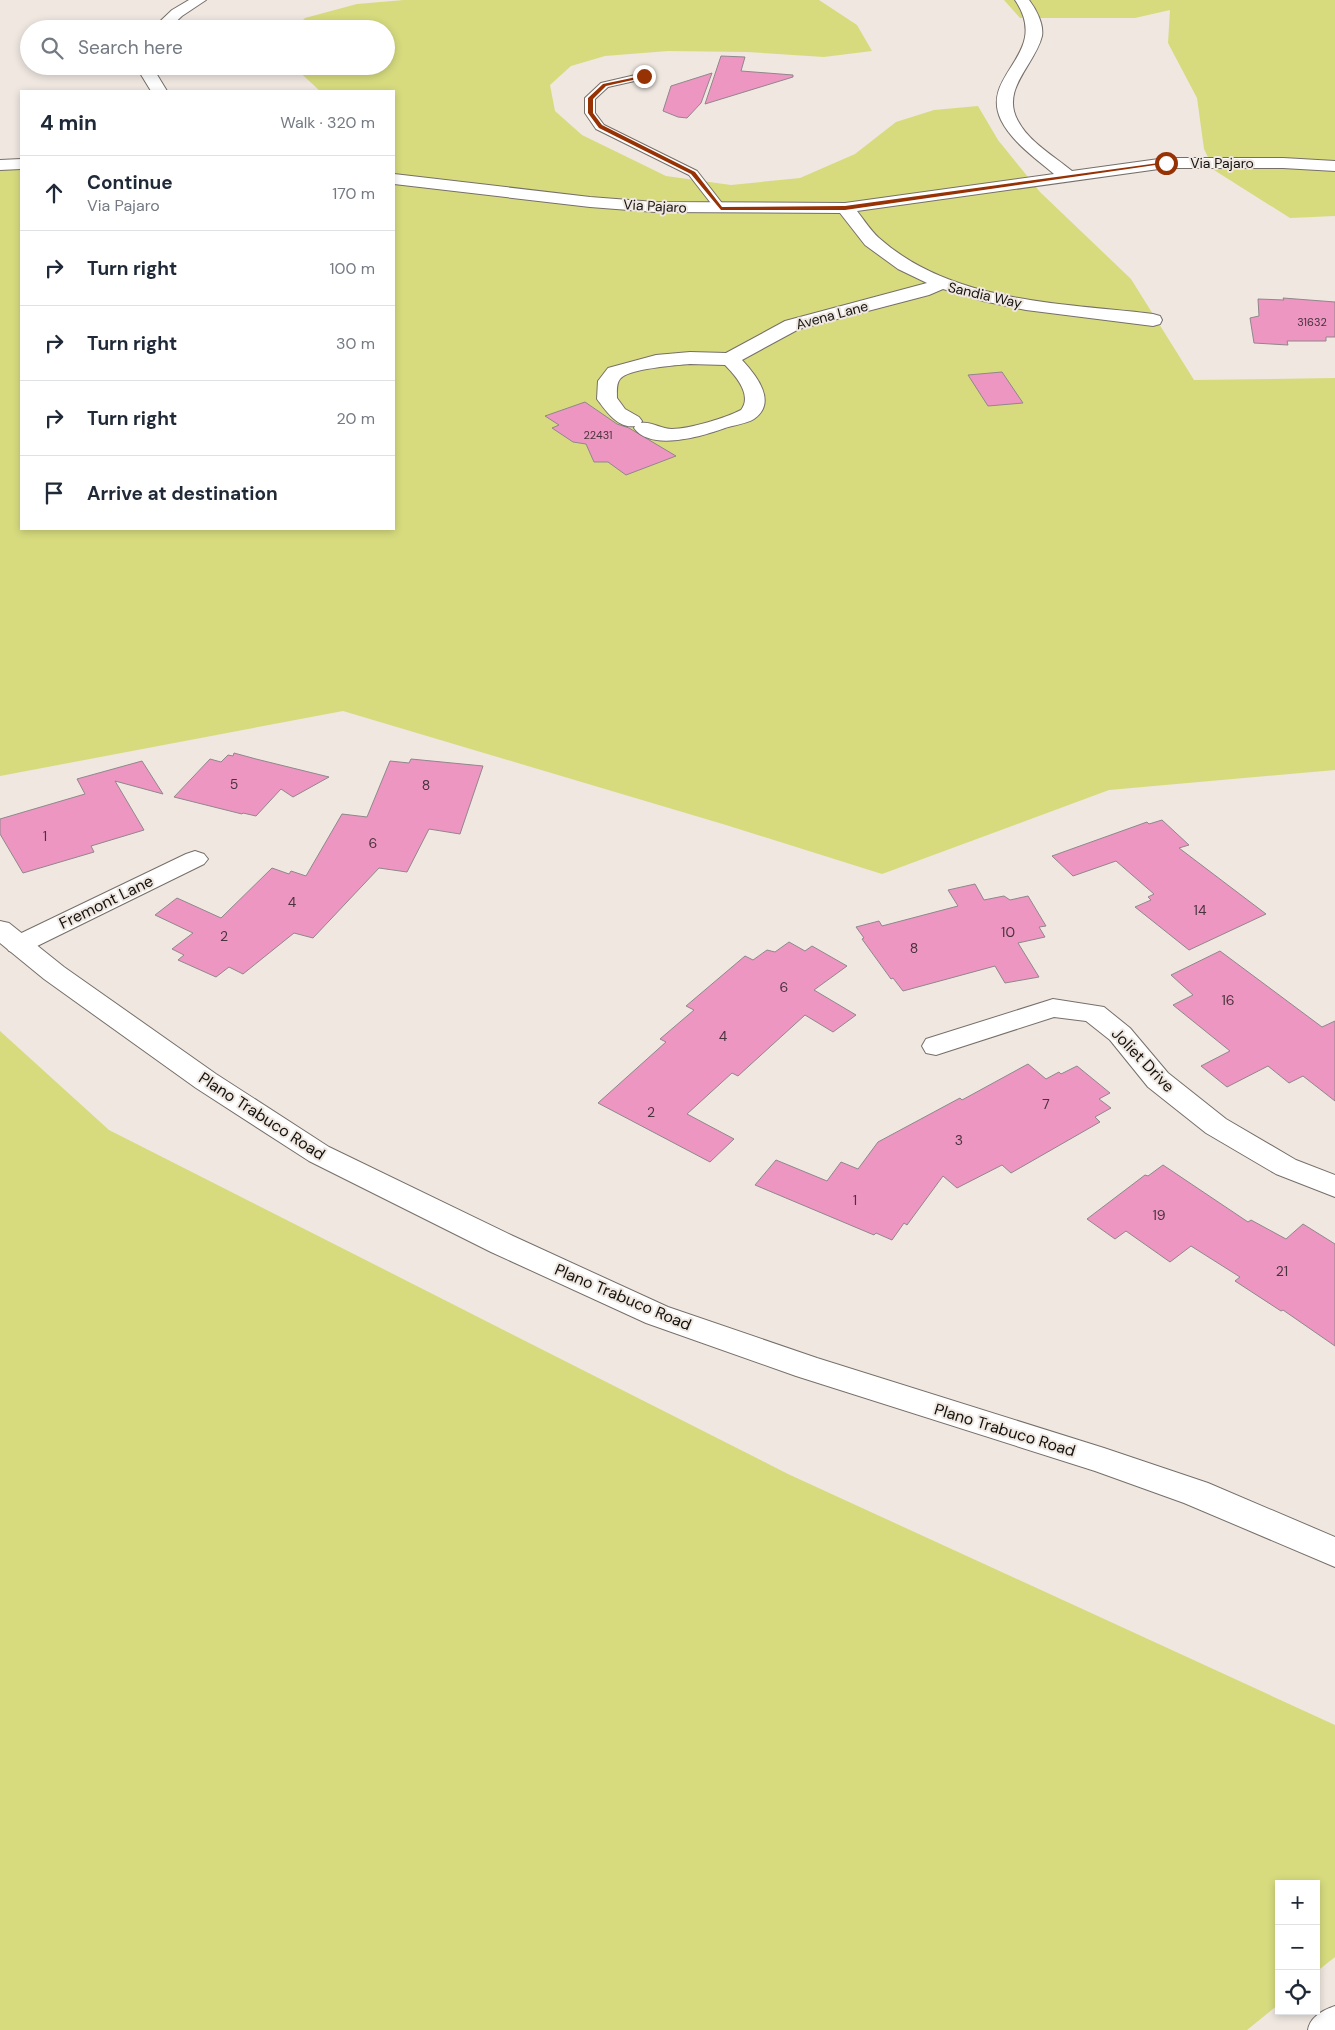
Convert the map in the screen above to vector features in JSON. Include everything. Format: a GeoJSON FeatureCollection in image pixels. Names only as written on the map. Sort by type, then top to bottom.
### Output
{"type":"FeatureCollection","features":[{"type":"Feature","properties":{"kind":"street"},"geometry":{"type":"LineString","coordinates":[[170,20],[199,0]]}},
{"type":"Feature","properties":{"kind":"street"},"geometry":{"type":"LineString","coordinates":[[1022,0],[1031,17],[1034,35],[1011,82],[1004,105],[1008,119],[1019,134],[1067,176]]}},
{"type":"Feature","properties":{"kind":"street"},"geometry":{"type":"LineString","coordinates":[[149,75],[158,90]]}},
{"type":"Feature","properties":{"kind":"street","name":"Via Pajaro"},"geometry":{"type":"LineString","coordinates":[[395,179],[590,202],[655,207],[721,209],[845,208],[1166,163],[1283,163],[1335,166]]}},
{"type":"Feature","properties":{"kind":"street"},"geometry":{"type":"LineString","coordinates":[[0,165],[20,164]]}},
{"type":"Feature","properties":{"kind":"street","name":"Sandia Way"},"geometry":{"type":"LineString","coordinates":[[845,208],[854,224],[875,245],[896,260],[940,284],[1034,306],[1153,320]]}},
{"type":"Feature","properties":{"kind":"street","name":"Avena Lane"},"geometry":{"type":"LineString","coordinates":[[730,359],[792,325],[923,291],[940,284]]}},
{"type":"Feature","properties":{"kind":"street"},"geometry":{"type":"LineString","coordinates":[[690,358],[730,359],[745,373],[754,391],[753,406],[748,414],[684,434],[654,433],[618,413],[607,399],[608,382],[615,372],[656,361],[690,358]]}},
{"type":"Feature","properties":{"kind":"street","name":"Fremont Lane"},"geometry":{"type":"LineString","coordinates":[[9,937],[195,858]]}},
{"type":"Feature","properties":{"kind":"street","name":"Plano Trabuco Road"},"geometry":{"type":"LineString","coordinates":[[9,937],[54,973],[206,1081],[319,1154],[502,1244],[657,1315],[807,1367],[1104,1461],[1196,1493],[1302,1537],[1335,1553]]}},
{"type":"Feature","properties":{"kind":"street","name":"Joliet Drive"},"geometry":{"type":"LineString","coordinates":[[936,1046],[1053,1008],[1094,1013],[1120,1034],[1158,1080],[1216,1126],[1286,1167],[1335,1186]]}},
{"type":"Feature","properties":{"kind":"lane"},"geometry":{"type":"LineString","coordinates":[[644,76],[605,85],[590,98],[590,113],[600,126],[693,173],[721,209]]}},
{"type":"Feature","properties":{"kind":"green space"},"geometry":{"type":"Polygon","coordinates":[[[404,0],[819,0],[857,25],[872,51],[824,57],[747,52],[668,51],[605,56],[571,66],[550,85],[555,111],[582,135],[666,176],[731,185],[800,178],[855,154],[896,122],[934,110],[978,106],[998,140],[1040,192],[1131,279],[1194,380],[1335,378],[1335,770],[1109,790],[882,874],[726,825],[343,711],[0,776],[0,167],[20,164],[20,530],[395,530],[395,90],[319,90],[303,75],[395,75],[395,20],[303,20],[357,4],[404,0]]]}},
{"type":"Feature","properties":{"kind":"green space"},"geometry":{"type":"Polygon","coordinates":[[[1004,0],[1335,0],[1335,216],[1290,218],[1214,170],[1204,149],[1197,98],[1168,43],[1170,10],[1135,18],[1020,18],[1004,0]]]}},
{"type":"Feature","properties":{"kind":"green space"},"geometry":{"type":"Polygon","coordinates":[[[0,1031],[109,1130],[788,1474],[1335,1725],[1335,1957],[1320,1969],[1320,1880],[1275,1880],[1275,2007],[1247,2030],[0,2030],[0,1031]]]}},
{"type":"Feature","properties":{"kind":"building"},"geometry":{"type":"Polygon","coordinates":[[[721,56],[745,57],[741,71],[793,75],[793,77],[705,104],[721,56]]]}},
{"type":"Feature","properties":{"kind":"building"},"geometry":{"type":"Polygon","coordinates":[[[712,73],[701,103],[687,118],[678,117],[663,111],[671,86],[712,73]]]}},
{"type":"Feature","properties":{"kind":"building"},"geometry":{"type":"Polygon","coordinates":[[[1283,298],[1335,302],[1335,337],[1326,337],[1326,341],[1287,341],[1288,345],[1254,343],[1250,318],[1259,316],[1258,299],[1284,300],[1283,298]]]}},
{"type":"Feature","properties":{"kind":"building"},"geometry":{"type":"Polygon","coordinates":[[[1002,372],[1023,403],[988,406],[968,375],[1002,372]]]}},
{"type":"Feature","properties":{"kind":"building"},"geometry":{"type":"Polygon","coordinates":[[[585,402],[617,424],[629,428],[676,456],[626,475],[608,462],[594,462],[586,444],[573,442],[552,428],[559,425],[545,416],[585,402]]]}},
{"type":"Feature","properties":{"kind":"building"},"geometry":{"type":"Polygon","coordinates":[[[234,753],[329,777],[293,797],[281,789],[256,816],[174,797],[210,759],[221,762],[228,755],[233,756],[234,753]]]}},
{"type":"Feature","properties":{"kind":"building"},"geometry":{"type":"Polygon","coordinates":[[[411,759],[483,766],[460,834],[429,829],[407,872],[379,868],[313,938],[294,933],[243,974],[229,967],[216,977],[178,960],[184,955],[172,949],[193,933],[155,915],[177,898],[221,918],[272,868],[289,874],[291,871],[306,876],[342,814],[367,817],[390,761],[409,763],[411,759]]]}},
{"type":"Feature","properties":{"kind":"building"},"geometry":{"type":"Polygon","coordinates":[[[142,761],[163,794],[115,781],[144,830],[91,846],[94,852],[23,873],[0,834],[0,819],[85,794],[77,779],[142,761]]]}},
{"type":"Feature","properties":{"kind":"building"},"geometry":{"type":"Polygon","coordinates":[[[1162,820],[1189,845],[1179,848],[1266,914],[1189,950],[1135,907],[1151,900],[1148,897],[1154,894],[1116,861],[1073,876],[1052,856],[1147,822],[1149,824],[1162,820]]]}},
{"type":"Feature","properties":{"kind":"building"},"geometry":{"type":"Polygon","coordinates":[[[975,884],[984,900],[1004,896],[1010,900],[1028,896],[1046,926],[1039,927],[1045,937],[1018,943],[1039,977],[1005,983],[995,966],[903,991],[893,978],[891,979],[862,939],[864,938],[856,927],[879,921],[882,926],[958,906],[948,890],[975,884]]]}},
{"type":"Feature","properties":{"kind":"building"},"geometry":{"type":"Polygon","coordinates":[[[789,942],[805,951],[812,946],[847,966],[814,990],[856,1015],[833,1032],[805,1015],[738,1076],[732,1073],[687,1114],[734,1139],[710,1162],[598,1103],[666,1042],[660,1039],[694,1010],[686,1006],[745,956],[753,960],[767,950],[775,952],[789,942]]]}},
{"type":"Feature","properties":{"kind":"building"},"geometry":{"type":"Polygon","coordinates":[[[1220,951],[1322,1027],[1335,1021],[1335,1101],[1303,1076],[1289,1083],[1268,1066],[1227,1087],[1201,1066],[1230,1051],[1173,1005],[1193,995],[1171,975],[1220,951]]]}},
{"type":"Feature","properties":{"kind":"building"},"geometry":{"type":"Polygon","coordinates":[[[1028,1064],[1046,1079],[1077,1066],[1110,1093],[1099,1099],[1111,1108],[1095,1117],[1100,1122],[1011,1173],[1002,1165],[957,1188],[943,1176],[907,1225],[904,1223],[892,1240],[876,1233],[874,1235],[755,1185],[776,1160],[827,1181],[841,1162],[858,1169],[878,1142],[1028,1064]]]}},
{"type":"Feature","properties":{"kind":"building"},"geometry":{"type":"Polygon","coordinates":[[[1163,1165],[1248,1222],[1251,1220],[1286,1239],[1303,1224],[1335,1244],[1335,1346],[1283,1310],[1281,1311],[1235,1281],[1240,1277],[1191,1246],[1170,1262],[1126,1231],[1115,1239],[1087,1219],[1145,1175],[1148,1176],[1163,1165]]]}},
{"type":"Feature","properties":{"kind":"route"},"geometry":{"type":"LineString","coordinates":[[644,76],[605,85],[590,98],[590,113],[600,126],[693,173],[721,209],[845,208],[1166,163]]}}]}
